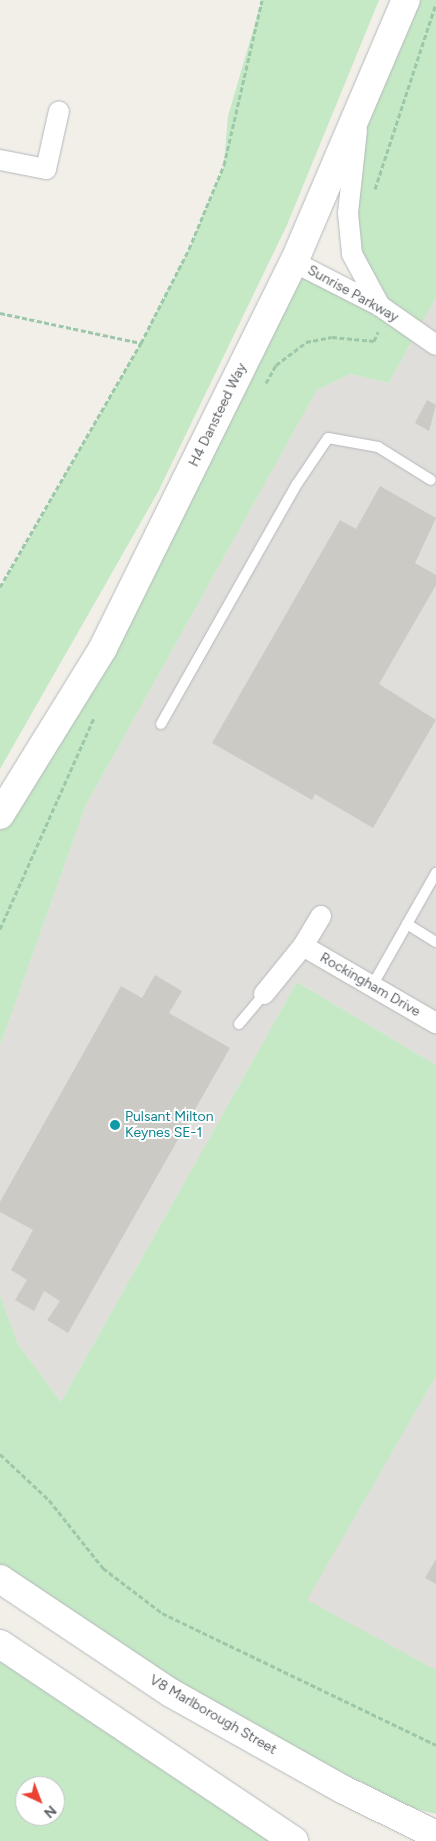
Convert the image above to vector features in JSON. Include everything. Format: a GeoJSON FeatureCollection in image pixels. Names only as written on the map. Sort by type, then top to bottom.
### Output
{"type":"FeatureCollection","features":[{"type":"Feature","properties":{"kind":"street","name":"H4 Dansteed Way"},"geometry":{"type":"LineString","coordinates":[[0,815],[103,648],[294,262],[358,121],[406,0]]}},
{"type":"Feature","properties":{"kind":"street"},"geometry":{"type":"LineString","coordinates":[[0,160],[46,169],[59,111]]}},
{"type":"Feature","properties":{"kind":"street"},"geometry":{"type":"LineString","coordinates":[[358,121],[348,213],[352,254],[384,309]]}},
{"type":"Feature","properties":{"kind":"street","name":"Sunrise Parkway"},"geometry":{"type":"LineString","coordinates":[[294,262],[384,309],[436,345]]}},
{"type":"Feature","properties":{"kind":"street"},"geometry":{"type":"LineString","coordinates":[[264,994],[303,946],[321,916]]}},
{"type":"Feature","properties":{"kind":"street","name":"Rockingham Drive"},"geometry":{"type":"LineString","coordinates":[[303,946],[436,1023]]}},
{"type":"Feature","properties":{"kind":"street","name":"V8 Marlborough Street"},"geometry":{"type":"LineString","coordinates":[[0,1579],[171,1693],[344,1790],[436,1835]]}},
{"type":"Feature","properties":{"kind":"street"},"geometry":{"type":"LineString","coordinates":[[0,1644],[294,1841]]}},
{"type":"Feature","properties":{"kind":"lane"},"geometry":{"type":"LineString","coordinates":[[161,724],[297,484],[328,438],[378,448],[434,479]]}},
{"type":"Feature","properties":{"kind":"lane"},"geometry":{"type":"LineString","coordinates":[[372,986],[436,873]]}},
{"type":"Feature","properties":{"kind":"lane"},"geometry":{"type":"LineString","coordinates":[[407,924],[436,942]]}},
{"type":"Feature","properties":{"kind":"lane"},"geometry":{"type":"LineString","coordinates":[[239,1024],[264,994]]}},
{"type":"Feature","properties":{"kind":"path"},"geometry":{"type":"LineString","coordinates":[[0,587],[141,343],[189,249],[224,165],[262,0]]}},
{"type":"Feature","properties":{"kind":"path"},"geometry":{"type":"LineString","coordinates":[[372,199],[436,4]]}},
{"type":"Feature","properties":{"kind":"path"},"geometry":{"type":"LineString","coordinates":[[263,389],[276,365],[306,342],[332,337],[374,341],[384,309]]}},
{"type":"Feature","properties":{"kind":"path"},"geometry":{"type":"LineString","coordinates":[[0,313],[141,343]]}},
{"type":"Feature","properties":{"kind":"path"},"geometry":{"type":"LineString","coordinates":[[0,929],[98,710]]}},
{"type":"Feature","properties":{"kind":"path"},"geometry":{"type":"LineString","coordinates":[[0,1454],[49,1500],[103,1568],[162,1613],[436,1745]]}},
{"type":"Feature","properties":{"kind":"shaded area"},"geometry":{"type":"Polygon","coordinates":[[[436,297],[436,1065],[297,982],[61,1402],[18,1344],[0,1295],[0,1046],[86,805],[317,390],[350,374],[389,383],[436,297]]]}},
{"type":"Feature","properties":{"kind":"shaded area"},"geometry":{"type":"Polygon","coordinates":[[[436,1376],[436,1670],[306,1601],[436,1376]]]}},
{"type":"Feature","properties":{"kind":"green space"},"geometry":{"type":"Polygon","coordinates":[[[262,0],[379,0],[287,225],[158,492],[0,769],[0,589],[141,343],[189,249],[224,165],[228,116],[262,0]]]}},
{"type":"Feature","properties":{"kind":"green space"},"geometry":{"type":"Polygon","coordinates":[[[406,0],[436,0],[436,297],[389,383],[350,374],[317,390],[86,805],[0,1046],[0,815],[294,262],[379,305],[352,254],[358,121],[406,0]]]}},
{"type":"Feature","properties":{"kind":"green space"},"geometry":{"type":"Polygon","coordinates":[[[297,982],[436,1065],[436,1376],[307,1600],[436,1670],[436,1814],[344,1790],[0,1579],[0,1295],[18,1344],[61,1402],[297,982]]]}},
{"type":"Feature","properties":{"kind":"green space"},"geometry":{"type":"Polygon","coordinates":[[[0,1644],[294,1841],[0,1841],[0,1644]]]}},
{"type":"Feature","properties":{"kind":"building"},"geometry":{"type":"Polygon","coordinates":[[[427,400],[436,405],[429,431],[415,423],[427,400]]]}},
{"type":"Feature","properties":{"kind":"building"},"geometry":{"type":"Polygon","coordinates":[[[380,486],[436,518],[415,563],[436,575],[436,585],[379,684],[436,720],[373,828],[315,794],[312,800],[212,743],[340,520],[356,529],[380,486]]]}},
{"type":"Feature","properties":{"kind":"building","name":"Pulsant Milton Keynes SE-1"},"geometry":{"type":"Polygon","coordinates":[[[155,975],[182,991],[169,1013],[230,1048],[68,1333],[47,1320],[60,1301],[44,1291],[34,1311],[15,1300],[27,1280],[11,1270],[33,1230],[0,1212],[0,1202],[121,986],[142,998],[155,975]]]}},
{"type":"Feature","properties":{"kind":"building"},"geometry":{"type":"Polygon","coordinates":[[[436,1559],[436,1584],[425,1578],[436,1559]]]}},
{"type":"Feature","properties":{"kind":"place","name":"Pulsant Milton Keynes SE-1"},"geometry":{"type":"Point","coordinates":[115,1125]}}]}
